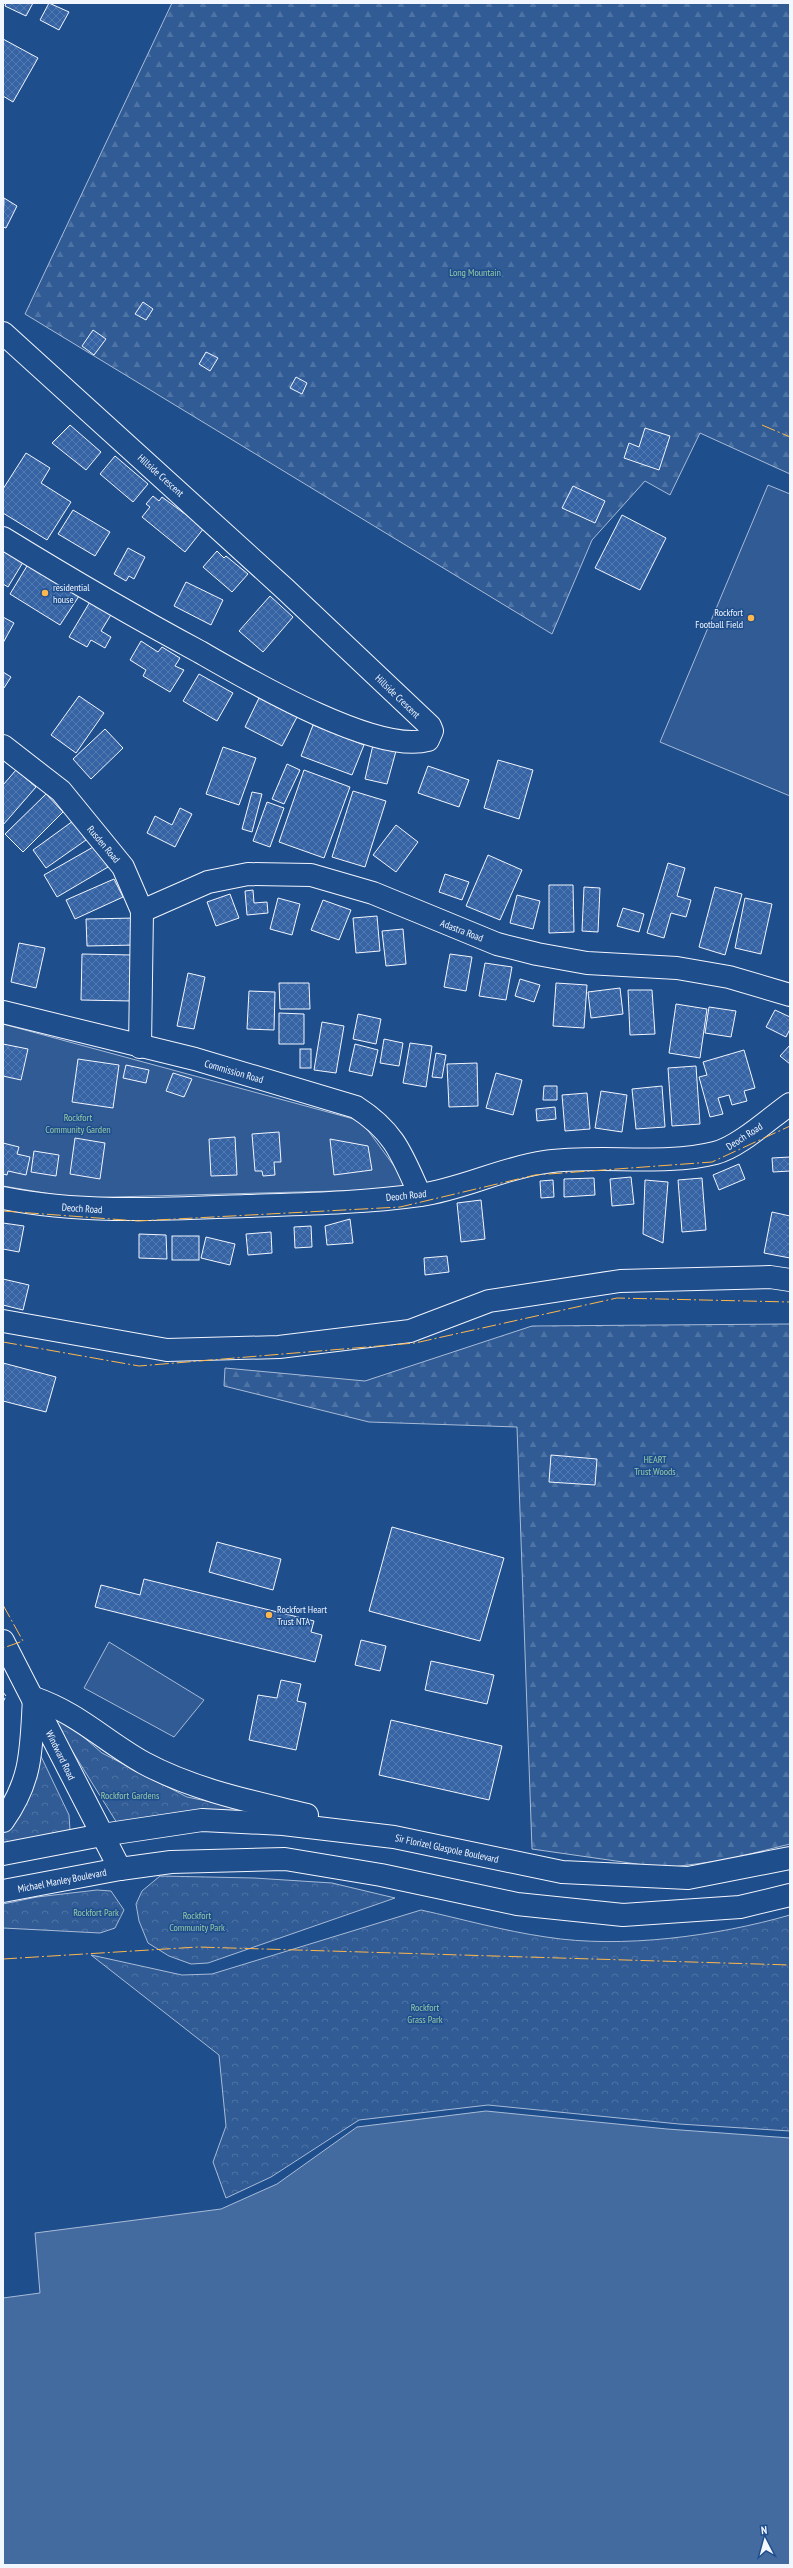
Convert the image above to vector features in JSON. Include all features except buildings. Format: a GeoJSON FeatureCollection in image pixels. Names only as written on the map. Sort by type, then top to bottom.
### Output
{"type":"FeatureCollection","features":[{"type":"Feature","properties":{"kind":"main road","name":"Hillside Crescent"},"geometry":{"type":"LineString","coordinates":[[3,333],[336,636],[409,708],[430,726],[431,736],[428,740],[419,743],[404,742],[336,723],[272,692],[98,597],[3,538]]}},
{"type":"Feature","properties":{"kind":"main road","name":"Rusden Road"},"geometry":{"type":"LineString","coordinates":[[3,746],[61,791],[124,867],[142,911],[140,1047]]}},
{"type":"Feature","properties":{"kind":"main road","name":"Adastra Road"},"geometry":{"type":"LineString","coordinates":[[142,911],[208,882],[248,874],[311,875],[373,893],[498,944],[537,954],[587,963],[684,970],[729,977],[790,995]]}},
{"type":"Feature","properties":{"kind":"main road","name":"Commission Road"},"geometry":{"type":"LineString","coordinates":[[3,1012],[140,1047],[195,1059],[356,1107],[377,1120],[398,1147],[420,1195]]}},
{"type":"Feature","properties":{"kind":"main road","name":"Deoch Road"},"geometry":{"type":"LineString","coordinates":[[3,1198],[89,1210],[141,1211],[317,1203],[420,1195],[453,1188],[515,1168],[544,1162],[573,1158],[621,1159],[717,1152],[737,1141],[790,1104]]}},
{"type":"Feature","properties":{"kind":"main road"},"geometry":{"type":"LineString","coordinates":[[3,1321],[167,1350],[279,1347],[410,1331],[489,1301],[620,1281],[770,1277],[790,1280]]}},
{"type":"Feature","properties":{"kind":"main road","name":"Windward Road"},"geometry":{"type":"LineString","coordinates":[[3,1641],[34,1698],[120,1869]]}},
{"type":"Feature","properties":{"kind":"main road"},"geometry":{"type":"LineString","coordinates":[[3,1821],[21,1793],[29,1770],[34,1698],[57,1706],[144,1763],[200,1786],[394,1837]]}},
{"type":"Feature","properties":{"kind":"main road","name":"Sir Florizel Glaspole Boulevard"},"geometry":{"type":"LineString","coordinates":[[102,1835],[202,1820],[283,1824],[394,1837],[562,1872],[688,1878],[790,1858]]}},
{"type":"Feature","properties":{"kind":"main road"},"geometry":{"type":"LineString","coordinates":[[3,1854],[102,1835]]}},
{"type":"Feature","properties":{"kind":"main road"},"geometry":{"type":"LineString","coordinates":[[120,1869],[192,1860],[285,1859],[381,1876],[517,1904],[623,1915],[740,1907],[790,1894]]}},
{"type":"Feature","properties":{"kind":"main road","name":"Michael Manley Boulevard"},"geometry":{"type":"LineString","coordinates":[[3,1891],[120,1869]]}},
{"type":"Feature","properties":{"kind":"shaded area","name":"Rockfort Football Field"},"geometry":{"type":"Polygon","coordinates":[[[768,485],[790,494],[790,796],[660,742],[768,485]]]}},
{"type":"Feature","properties":{"kind":"shaded area","name":"Rockfort Community Garden"},"geometry":{"type":"Polygon","coordinates":[[[3,1024],[361,1121],[411,1189],[75,1198],[3,1186],[3,1024]]]}},
{"type":"Feature","properties":{"kind":"shaded area"},"geometry":{"type":"Polygon","coordinates":[[[109,1642],[204,1700],[174,1737],[84,1688],[109,1642]]]}},
{"type":"Feature","properties":{"kind":"shaded area"},"geometry":{"type":"Polygon","coordinates":[[[486,2111],[667,2129],[790,2138],[790,2565],[3,2565],[3,2298],[40,2293],[35,2233],[221,2209],[277,2184],[357,2127],[486,2111]]]}},
{"type":"Feature","properties":{"kind":"green space","name":"Long Mountain"},"geometry":{"type":"Polygon","coordinates":[[[172,3],[790,3],[790,474],[700,433],[670,495],[645,481],[592,540],[552,634],[25,314],[172,3]]]}},
{"type":"Feature","properties":{"kind":"green space","name":"HEART Trust Woods"},"geometry":{"type":"Polygon","coordinates":[[[790,1324],[790,1844],[726,1860],[665,1868],[532,1849],[517,1427],[369,1422],[224,1386],[225,1368],[365,1381],[532,1326],[790,1324]]]}},
{"type":"Feature","properties":{"kind":"green space","name":"Rockfort Gardens"},"geometry":{"type":"Polygon","coordinates":[[[51,1709],[102,1753],[187,1797],[275,1815],[117,1823],[66,1741],[51,1709]]]}},
{"type":"Feature","properties":{"kind":"green space"},"geometry":{"type":"Polygon","coordinates":[[[37,1748],[69,1815],[70,1830],[3,1847],[3,1830],[37,1748]]]}},
{"type":"Feature","properties":{"kind":"green space","name":"Rockfort Community Park"},"geometry":{"type":"Polygon","coordinates":[[[160,1876],[254,1878],[332,1883],[395,1898],[208,1963],[191,1964],[169,1956],[148,1943],[139,1921],[136,1904],[142,1891],[160,1876]]]}},
{"type":"Feature","properties":{"kind":"green space","name":"Rockfort Park"},"geometry":{"type":"Polygon","coordinates":[[[97,1890],[111,1891],[124,1910],[115,1928],[100,1933],[3,1928],[3,1904],[37,1897],[97,1890]]]}},
{"type":"Feature","properties":{"kind":"green space","name":"Rockfort Grass Park"},"geometry":{"type":"Polygon","coordinates":[[[421,1910],[546,1937],[606,1942],[637,1941],[701,1934],[732,1929],[790,1915],[790,2131],[679,2124],[488,2105],[359,2120],[271,2177],[226,2198],[213,2162],[226,2126],[219,2055],[91,1955],[182,1975],[212,1974],[421,1910]]]}},
{"type":"Feature","properties":{"kind":"fence"},"geometry":{"type":"LineString","coordinates":[[3,1692],[6,1696],[3,1702]]}},
{"type":"Feature","properties":{"kind":"power"},"geometry":{"type":"LineString","coordinates":[[762,425],[790,437]]}},
{"type":"Feature","properties":{"kind":"power"},"geometry":{"type":"LineString","coordinates":[[3,1211],[138,1221],[400,1207],[535,1175],[712,1162],[790,1126]]}},
{"type":"Feature","properties":{"kind":"power"},"geometry":{"type":"LineString","coordinates":[[3,1342],[139,1366],[415,1343],[617,1298],[790,1302]]}},
{"type":"Feature","properties":{"kind":"power"},"geometry":{"type":"LineString","coordinates":[[3,1605],[23,1641],[3,1648]]}},
{"type":"Feature","properties":{"kind":"power"},"geometry":{"type":"LineString","coordinates":[[3,1959],[198,1947],[790,1965]]}},
{"type":"Feature","properties":{"kind":"place","name":"residential house"},"geometry":{"type":"Point","coordinates":[45,593]}},
{"type":"Feature","properties":{"kind":"place","name":"Rockfort Football Field"},"geometry":{"type":"Point","coordinates":[751,618]}},
{"type":"Feature","properties":{"kind":"place","name":"Rockfort Heart Trust NTA"},"geometry":{"type":"Point","coordinates":[269,1615]}}]}
